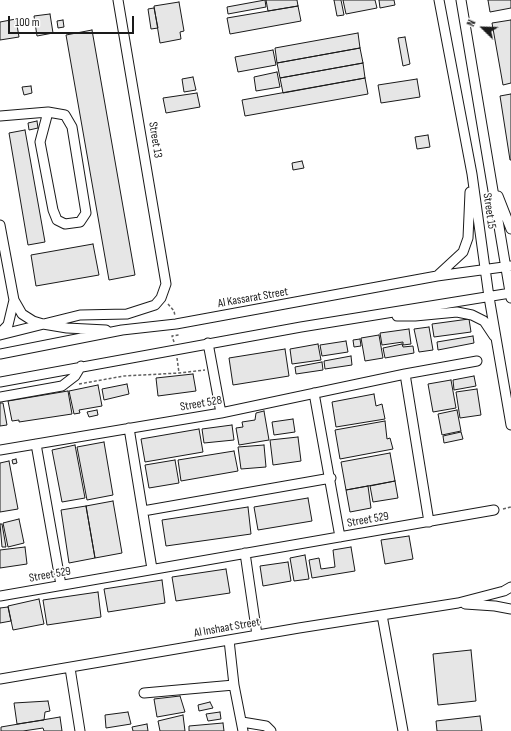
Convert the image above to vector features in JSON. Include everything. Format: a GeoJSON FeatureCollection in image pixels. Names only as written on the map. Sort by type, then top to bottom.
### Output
{"type":"FeatureCollection","features":[{"type":"Feature","properties":{"kind":"street","name":"Street 13"},"geometry":{"type":"LineString","coordinates":[[118,0],[166,284],[161,298]]}},
{"type":"Feature","properties":{"kind":"street","name":"Street 15"},"geometry":{"type":"LineString","coordinates":[[439,0],[472,174],[495,338],[511,425]]}},
{"type":"Feature","properties":{"kind":"street","name":"Street 15"},"geometry":{"type":"LineString","coordinates":[[461,0],[491,180],[509,267],[511,295]]}},
{"type":"Feature","properties":{"kind":"street"},"geometry":{"type":"LineString","coordinates":[[0,116],[48,112],[65,115],[72,127],[86,213],[80,222],[65,224],[57,220],[53,210],[40,142],[48,112]]}},
{"type":"Feature","properties":{"kind":"street"},"geometry":{"type":"LineString","coordinates":[[437,276],[464,252],[468,238],[472,174]]}},
{"type":"Feature","properties":{"kind":"street"},"geometry":{"type":"LineString","coordinates":[[491,180],[511,229]]}},
{"type":"Feature","properties":{"kind":"street"},"geometry":{"type":"LineString","coordinates":[[0,225],[14,300],[22,314],[33,321],[67,328],[122,330]]}},
{"type":"Feature","properties":{"kind":"street","name":"Al Kassarat Street"},"geometry":{"type":"LineString","coordinates":[[0,354],[122,330],[176,324],[437,276],[509,267]]}},
{"type":"Feature","properties":{"kind":"street"},"geometry":{"type":"LineString","coordinates":[[0,382],[81,366],[374,315],[511,295]]}},
{"type":"Feature","properties":{"kind":"street"},"geometry":{"type":"LineString","coordinates":[[0,334],[80,315],[127,314],[155,305],[161,298]]}},
{"type":"Feature","properties":{"kind":"street"},"geometry":{"type":"LineString","coordinates":[[0,334],[8,325],[14,300]]}},
{"type":"Feature","properties":{"kind":"street"},"geometry":{"type":"LineString","coordinates":[[374,315],[415,316],[457,312],[472,315],[484,322],[495,338]]}},
{"type":"Feature","properties":{"kind":"street"},"geometry":{"type":"LineString","coordinates":[[208,344],[221,413]]}},
{"type":"Feature","properties":{"kind":"street","name":"Street 528"},"geometry":{"type":"LineString","coordinates":[[0,450],[221,413],[405,374],[477,361]]}},
{"type":"Feature","properties":{"kind":"street"},"geometry":{"type":"LineString","coordinates":[[0,397],[62,386],[72,378],[81,366]]}},
{"type":"Feature","properties":{"kind":"street"},"geometry":{"type":"LineString","coordinates":[[405,374],[429,522]]}},
{"type":"Feature","properties":{"kind":"street"},"geometry":{"type":"LineString","coordinates":[[314,393],[331,478],[340,537]]}},
{"type":"Feature","properties":{"kind":"street"},"geometry":{"type":"LineString","coordinates":[[130,428],[152,570]]}},
{"type":"Feature","properties":{"kind":"street"},"geometry":{"type":"LineString","coordinates":[[36,444],[61,586]]}},
{"type":"Feature","properties":{"kind":"street"},"geometry":{"type":"LineString","coordinates":[[143,511],[331,478]]}},
{"type":"Feature","properties":{"kind":"street","name":"Street 529"},"geometry":{"type":"LineString","coordinates":[[0,596],[494,510]]}},
{"type":"Feature","properties":{"kind":"street"},"geometry":{"type":"LineString","coordinates":[[245,554],[257,635]]}},
{"type":"Feature","properties":{"kind":"street","name":"Al Inshaat Street"},"geometry":{"type":"LineString","coordinates":[[0,679],[257,635],[458,603],[504,591],[511,587]]}},
{"type":"Feature","properties":{"kind":"street","name":"Al Inshaat Street"},"geometry":{"type":"LineString","coordinates":[[458,603],[496,606],[511,609]]}},
{"type":"Feature","properties":{"kind":"street"},"geometry":{"type":"LineString","coordinates":[[382,615],[403,731]]}},
{"type":"Feature","properties":{"kind":"street"},"geometry":{"type":"LineString","coordinates":[[229,640],[234,685],[242,726],[266,726],[271,731]]}},
{"type":"Feature","properties":{"kind":"street"},"geometry":{"type":"LineString","coordinates":[[70,668],[80,731]]}},
{"type":"Feature","properties":{"kind":"street"},"geometry":{"type":"LineString","coordinates":[[144,693],[234,685]]}},
{"type":"Feature","properties":{"kind":"path"},"geometry":{"type":"LineString","coordinates":[[161,298],[174,311],[178,335],[172,336],[176,350],[179,374]]}},
{"type":"Feature","properties":{"kind":"path"},"geometry":{"type":"LineString","coordinates":[[62,386],[124,376],[179,374],[213,368]]}},
{"type":"Feature","properties":{"kind":"building"},"geometry":{"type":"Polygon","coordinates":[[[265,0],[266,7],[228,14],[227,7],[265,0]]]}},
{"type":"Feature","properties":{"kind":"building"},"geometry":{"type":"Polygon","coordinates":[[[266,0],[297,0],[298,6],[268,11],[266,0]]]}},
{"type":"Feature","properties":{"kind":"building"},"geometry":{"type":"Polygon","coordinates":[[[334,0],[341,0],[344,15],[337,16],[334,0]]]}},
{"type":"Feature","properties":{"kind":"building"},"geometry":{"type":"Polygon","coordinates":[[[343,0],[375,0],[377,8],[346,14],[343,0]]]}},
{"type":"Feature","properties":{"kind":"building"},"geometry":{"type":"Polygon","coordinates":[[[379,0],[394,0],[395,5],[380,8],[379,0]]]}},
{"type":"Feature","properties":{"kind":"building"},"geometry":{"type":"Polygon","coordinates":[[[488,0],[511,0],[511,8],[490,12],[488,0]]]}},
{"type":"Feature","properties":{"kind":"building"},"geometry":{"type":"Polygon","coordinates":[[[179,2],[184,31],[180,32],[181,39],[160,43],[154,6],[179,2]]]}},
{"type":"Feature","properties":{"kind":"building"},"geometry":{"type":"Polygon","coordinates":[[[298,6],[301,21],[230,34],[227,18],[298,6]]]}},
{"type":"Feature","properties":{"kind":"building"},"geometry":{"type":"Polygon","coordinates":[[[154,8],[158,28],[151,29],[148,9],[154,8]]]}},
{"type":"Feature","properties":{"kind":"building"},"geometry":{"type":"Polygon","coordinates":[[[50,14],[53,33],[37,36],[34,16],[50,14]]]}},
{"type":"Feature","properties":{"kind":"building"},"geometry":{"type":"Polygon","coordinates":[[[16,19],[19,37],[0,40],[0,22],[16,19]]]}},
{"type":"Feature","properties":{"kind":"building"},"geometry":{"type":"Polygon","coordinates":[[[63,20],[64,27],[58,28],[57,21],[63,20]]]}},
{"type":"Feature","properties":{"kind":"building"},"geometry":{"type":"Polygon","coordinates":[[[511,20],[511,83],[503,85],[492,23],[511,20]]]}},
{"type":"Feature","properties":{"kind":"building"},"geometry":{"type":"Polygon","coordinates":[[[92,30],[135,275],[109,280],[66,35],[92,30]]]}},
{"type":"Feature","properties":{"kind":"building"},"geometry":{"type":"Polygon","coordinates":[[[358,33],[360,48],[277,63],[275,48],[358,33]]]}},
{"type":"Feature","properties":{"kind":"building"},"geometry":{"type":"Polygon","coordinates":[[[405,37],[410,64],[403,66],[398,38],[405,37]]]}},
{"type":"Feature","properties":{"kind":"building"},"geometry":{"type":"Polygon","coordinates":[[[360,48],[363,63],[280,78],[277,63],[360,48]]]}},
{"type":"Feature","properties":{"kind":"building"},"geometry":{"type":"Polygon","coordinates":[[[273,50],[276,65],[238,72],[235,57],[273,50]]]}},
{"type":"Feature","properties":{"kind":"building"},"geometry":{"type":"Polygon","coordinates":[[[363,63],[365,78],[283,93],[280,78],[363,63]]]}},
{"type":"Feature","properties":{"kind":"building"},"geometry":{"type":"Polygon","coordinates":[[[277,72],[280,87],[256,91],[254,77],[277,72]]]}},
{"type":"Feature","properties":{"kind":"building"},"geometry":{"type":"Polygon","coordinates":[[[193,77],[196,90],[184,92],[182,79],[193,77]]]}},
{"type":"Feature","properties":{"kind":"building"},"geometry":{"type":"Polygon","coordinates":[[[365,78],[368,94],[245,116],[242,100],[365,78]]]}},
{"type":"Feature","properties":{"kind":"building"},"geometry":{"type":"Polygon","coordinates":[[[417,79],[420,97],[381,103],[378,85],[417,79]]]}},
{"type":"Feature","properties":{"kind":"building"},"geometry":{"type":"Polygon","coordinates":[[[31,86],[32,93],[24,95],[22,87],[31,86]]]}},
{"type":"Feature","properties":{"kind":"building"},"geometry":{"type":"Polygon","coordinates":[[[197,93],[200,107],[166,113],[163,98],[197,93]]]}},
{"type":"Feature","properties":{"kind":"building"},"geometry":{"type":"Polygon","coordinates":[[[511,94],[511,160],[510,160],[500,96],[511,94]]]}},
{"type":"Feature","properties":{"kind":"building"},"geometry":{"type":"Polygon","coordinates":[[[37,121],[38,128],[29,130],[28,123],[37,121]]]}},
{"type":"Feature","properties":{"kind":"building"},"geometry":{"type":"Polygon","coordinates":[[[25,130],[45,242],[28,245],[9,133],[25,130]]]}},
{"type":"Feature","properties":{"kind":"building"},"geometry":{"type":"Polygon","coordinates":[[[428,135],[430,147],[417,149],[415,137],[428,135]]]}},
{"type":"Feature","properties":{"kind":"building"},"geometry":{"type":"Polygon","coordinates":[[[302,161],[304,168],[293,170],[292,163],[302,161]]]}},
{"type":"Feature","properties":{"kind":"building"},"geometry":{"type":"Polygon","coordinates":[[[93,244],[99,275],[36,286],[31,255],[93,244]]]}},
{"type":"Feature","properties":{"kind":"building"},"geometry":{"type":"Polygon","coordinates":[[[469,319],[471,332],[434,337],[432,324],[469,319]]]}},
{"type":"Feature","properties":{"kind":"building"},"geometry":{"type":"Polygon","coordinates":[[[429,327],[433,350],[419,352],[414,329],[429,327]]]}},
{"type":"Feature","properties":{"kind":"building"},"geometry":{"type":"Polygon","coordinates":[[[409,329],[411,344],[403,345],[403,342],[382,345],[380,333],[409,329]]]}},
{"type":"Feature","properties":{"kind":"building"},"geometry":{"type":"Polygon","coordinates":[[[379,335],[383,358],[365,361],[361,338],[379,335]]]}},
{"type":"Feature","properties":{"kind":"building"},"geometry":{"type":"Polygon","coordinates":[[[473,336],[474,343],[438,350],[437,342],[473,336]]]}},
{"type":"Feature","properties":{"kind":"building"},"geometry":{"type":"Polygon","coordinates":[[[360,339],[361,346],[354,347],[353,340],[360,339]]]}},
{"type":"Feature","properties":{"kind":"building"},"geometry":{"type":"Polygon","coordinates":[[[346,341],[348,352],[322,356],[320,345],[346,341]]]}},
{"type":"Feature","properties":{"kind":"building"},"geometry":{"type":"Polygon","coordinates":[[[318,344],[321,360],[292,364],[290,349],[318,344]]]}},
{"type":"Feature","properties":{"kind":"building"},"geometry":{"type":"Polygon","coordinates":[[[402,344],[403,347],[413,346],[414,353],[385,358],[383,348],[402,344]]]}},
{"type":"Feature","properties":{"kind":"building"},"geometry":{"type":"Polygon","coordinates":[[[285,349],[289,376],[233,385],[229,358],[285,349]]]}},
{"type":"Feature","properties":{"kind":"building"},"geometry":{"type":"Polygon","coordinates":[[[351,356],[352,365],[325,369],[324,361],[351,356]]]}},
{"type":"Feature","properties":{"kind":"building"},"geometry":{"type":"Polygon","coordinates":[[[322,362],[323,370],[296,374],[295,367],[322,362]]]}},
{"type":"Feature","properties":{"kind":"building"},"geometry":{"type":"Polygon","coordinates":[[[193,374],[196,391],[158,396],[156,378],[193,374]]]}},
{"type":"Feature","properties":{"kind":"building"},"geometry":{"type":"Polygon","coordinates":[[[474,376],[476,386],[454,390],[453,380],[474,376]]]}},
{"type":"Feature","properties":{"kind":"building"},"geometry":{"type":"Polygon","coordinates":[[[451,380],[456,408],[433,412],[428,384],[451,380]]]}},
{"type":"Feature","properties":{"kind":"building"},"geometry":{"type":"Polygon","coordinates":[[[127,384],[129,394],[104,400],[102,389],[127,384]]]}},
{"type":"Feature","properties":{"kind":"building"},"geometry":{"type":"Polygon","coordinates":[[[98,385],[102,406],[79,410],[80,413],[74,414],[69,391],[98,385]]]}},
{"type":"Feature","properties":{"kind":"building"},"geometry":{"type":"Polygon","coordinates":[[[477,389],[481,415],[460,418],[456,392],[477,389]]]}},
{"type":"Feature","properties":{"kind":"building"},"geometry":{"type":"Polygon","coordinates":[[[68,391],[72,414],[19,422],[19,420],[12,421],[8,401],[68,391]]]}},
{"type":"Feature","properties":{"kind":"building"},"geometry":{"type":"Polygon","coordinates":[[[374,394],[376,406],[382,404],[385,419],[336,427],[332,402],[374,394]]]}},
{"type":"Feature","properties":{"kind":"building"},"geometry":{"type":"Polygon","coordinates":[[[0,403],[3,403],[7,425],[0,426],[0,403]]]}},
{"type":"Feature","properties":{"kind":"building"},"geometry":{"type":"Polygon","coordinates":[[[97,410],[98,415],[89,417],[87,412],[97,410]]]}},
{"type":"Feature","properties":{"kind":"building"},"geometry":{"type":"Polygon","coordinates":[[[457,410],[461,431],[442,435],[438,414],[457,410]]]}},
{"type":"Feature","properties":{"kind":"building"},"geometry":{"type":"Polygon","coordinates":[[[264,411],[269,440],[239,445],[236,428],[243,427],[242,422],[255,420],[256,413],[264,411]]]}},
{"type":"Feature","properties":{"kind":"building"},"geometry":{"type":"Polygon","coordinates":[[[293,419],[295,432],[274,435],[272,422],[293,419]]]}},
{"type":"Feature","properties":{"kind":"building"},"geometry":{"type":"Polygon","coordinates":[[[385,421],[387,439],[390,438],[393,449],[340,459],[335,430],[385,421]]]}},
{"type":"Feature","properties":{"kind":"building"},"geometry":{"type":"Polygon","coordinates":[[[232,425],[234,440],[204,443],[202,429],[232,425]]]}},
{"type":"Feature","properties":{"kind":"building"},"geometry":{"type":"Polygon","coordinates":[[[199,429],[203,452],[145,462],[141,439],[199,429]]]}},
{"type":"Feature","properties":{"kind":"building"},"geometry":{"type":"Polygon","coordinates":[[[461,432],[463,439],[444,443],[443,436],[461,432]]]}},
{"type":"Feature","properties":{"kind":"building"},"geometry":{"type":"Polygon","coordinates":[[[298,437],[301,461],[273,465],[270,440],[298,437]]]}},
{"type":"Feature","properties":{"kind":"building"},"geometry":{"type":"Polygon","coordinates":[[[104,442],[113,495],[87,500],[77,447],[104,442]]]}},
{"type":"Feature","properties":{"kind":"building"},"geometry":{"type":"Polygon","coordinates":[[[75,445],[85,498],[62,502],[52,450],[75,445]]]}},
{"type":"Feature","properties":{"kind":"building"},"geometry":{"type":"Polygon","coordinates":[[[264,445],[266,467],[241,469],[238,447],[264,445]]]}},
{"type":"Feature","properties":{"kind":"building"},"geometry":{"type":"Polygon","coordinates":[[[234,451],[238,471],[181,481],[178,460],[234,451]]]}},
{"type":"Feature","properties":{"kind":"building"},"geometry":{"type":"Polygon","coordinates":[[[390,453],[395,481],[346,490],[341,462],[390,453]]]}},
{"type":"Feature","properties":{"kind":"building"},"geometry":{"type":"Polygon","coordinates":[[[16,459],[17,463],[13,464],[12,460],[16,459]]]}},
{"type":"Feature","properties":{"kind":"building"},"geometry":{"type":"Polygon","coordinates":[[[175,460],[179,483],[149,488],[145,465],[175,460]]]}},
{"type":"Feature","properties":{"kind":"building"},"geometry":{"type":"Polygon","coordinates":[[[9,461],[18,509],[0,512],[0,463],[9,461]]]}},
{"type":"Feature","properties":{"kind":"building"},"geometry":{"type":"Polygon","coordinates":[[[395,481],[398,498],[373,502],[370,486],[395,481]]]}},
{"type":"Feature","properties":{"kind":"building"},"geometry":{"type":"Polygon","coordinates":[[[368,486],[371,508],[350,512],[346,490],[368,486]]]}},
{"type":"Feature","properties":{"kind":"building"},"geometry":{"type":"Polygon","coordinates":[[[308,498],[312,521],[258,530],[254,507],[308,498]]]}},
{"type":"Feature","properties":{"kind":"building"},"geometry":{"type":"Polygon","coordinates":[[[113,501],[122,553],[95,558],[86,506],[113,501]]]}},
{"type":"Feature","properties":{"kind":"building"},"geometry":{"type":"Polygon","coordinates":[[[86,506],[95,558],[69,563],[61,510],[86,506]]]}},
{"type":"Feature","properties":{"kind":"building"},"geometry":{"type":"Polygon","coordinates":[[[248,507],[251,534],[166,546],[162,520],[248,507]]]}},
{"type":"Feature","properties":{"kind":"building"},"geometry":{"type":"Polygon","coordinates":[[[19,519],[24,543],[8,547],[3,523],[19,519]]]}},
{"type":"Feature","properties":{"kind":"building"},"geometry":{"type":"Polygon","coordinates":[[[0,524],[2,524],[6,547],[2,547],[0,524]]]}},
{"type":"Feature","properties":{"kind":"building"},"geometry":{"type":"Polygon","coordinates":[[[409,536],[413,559],[385,564],[381,540],[409,536]]]}},
{"type":"Feature","properties":{"kind":"building"},"geometry":{"type":"Polygon","coordinates":[[[25,547],[27,564],[0,568],[0,550],[25,547]]]}},
{"type":"Feature","properties":{"kind":"building"},"geometry":{"type":"Polygon","coordinates":[[[351,547],[355,571],[312,578],[309,560],[319,558],[321,569],[335,567],[333,550],[351,547]]]}},
{"type":"Feature","properties":{"kind":"building"},"geometry":{"type":"Polygon","coordinates":[[[305,555],[309,579],[294,581],[290,558],[305,555]]]}},
{"type":"Feature","properties":{"kind":"building"},"geometry":{"type":"Polygon","coordinates":[[[288,562],[291,581],[263,586],[260,566],[288,562]]]}},
{"type":"Feature","properties":{"kind":"building"},"geometry":{"type":"Polygon","coordinates":[[[226,569],[230,593],[176,601],[172,577],[226,569]]]}},
{"type":"Feature","properties":{"kind":"building"},"geometry":{"type":"Polygon","coordinates":[[[162,580],[165,603],[108,612],[104,589],[162,580]]]}},
{"type":"Feature","properties":{"kind":"building"},"geometry":{"type":"Polygon","coordinates":[[[98,592],[101,617],[47,625],[43,600],[98,592]]]}},
{"type":"Feature","properties":{"kind":"building"},"geometry":{"type":"Polygon","coordinates":[[[39,599],[44,624],[13,630],[8,606],[39,599]]]}},
{"type":"Feature","properties":{"kind":"building"},"geometry":{"type":"Polygon","coordinates":[[[8,607],[11,621],[0,623],[0,608],[8,607]]]}},
{"type":"Feature","properties":{"kind":"building"},"geometry":{"type":"Polygon","coordinates":[[[471,650],[476,701],[438,705],[433,654],[471,650]]]}},
{"type":"Feature","properties":{"kind":"building"},"geometry":{"type":"Polygon","coordinates":[[[180,696],[185,712],[157,717],[154,699],[180,696]]]}},
{"type":"Feature","properties":{"kind":"building"},"geometry":{"type":"Polygon","coordinates":[[[48,701],[50,711],[45,712],[44,720],[17,724],[14,703],[48,701]]]}},
{"type":"Feature","properties":{"kind":"building"},"geometry":{"type":"Polygon","coordinates":[[[210,702],[213,708],[199,711],[198,705],[210,702]]]}},
{"type":"Feature","properties":{"kind":"building"},"geometry":{"type":"Polygon","coordinates":[[[128,712],[131,724],[106,728],[105,715],[128,712]]]}},
{"type":"Feature","properties":{"kind":"building"},"geometry":{"type":"Polygon","coordinates":[[[220,712],[221,719],[208,721],[206,714],[220,712]]]}},
{"type":"Feature","properties":{"kind":"building"},"geometry":{"type":"Polygon","coordinates":[[[183,715],[185,731],[160,731],[158,721],[183,715]]]}},
{"type":"Feature","properties":{"kind":"building"},"geometry":{"type":"Polygon","coordinates":[[[480,716],[482,731],[437,731],[436,721],[480,716]]]}},
{"type":"Feature","properties":{"kind":"building"},"geometry":{"type":"Polygon","coordinates":[[[60,717],[62,731],[44,731],[43,728],[23,731],[1,731],[1,727],[60,717]]]}},
{"type":"Feature","properties":{"kind":"building"},"geometry":{"type":"Polygon","coordinates":[[[223,723],[224,731],[189,731],[189,726],[223,723]]]}},
{"type":"Feature","properties":{"kind":"building"},"geometry":{"type":"Polygon","coordinates":[[[147,724],[148,731],[133,731],[132,727],[147,724]]]}}]}
